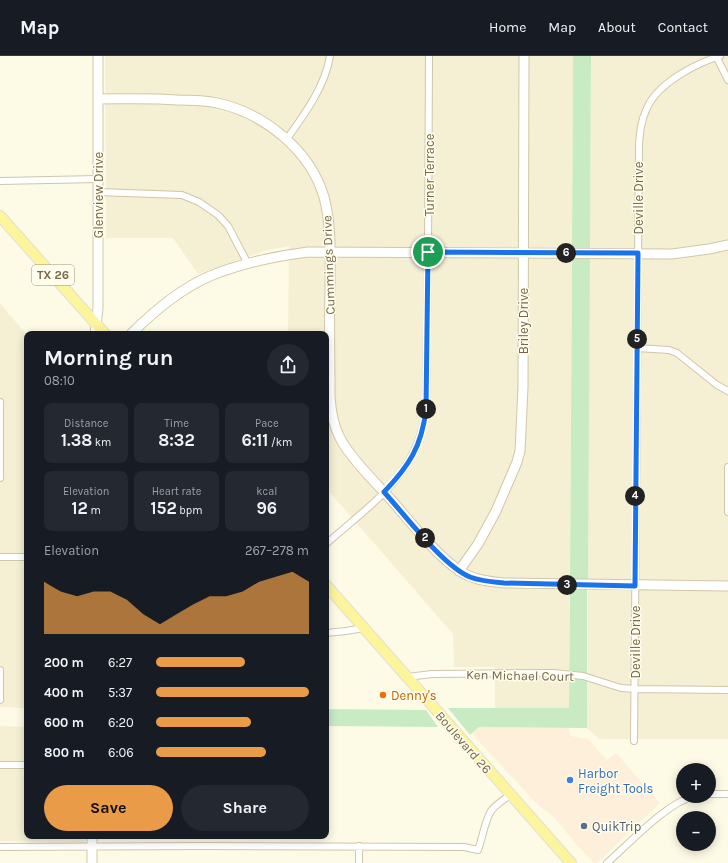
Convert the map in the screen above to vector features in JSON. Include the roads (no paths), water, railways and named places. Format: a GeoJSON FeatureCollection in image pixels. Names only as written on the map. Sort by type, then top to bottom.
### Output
{"type":"FeatureCollection","features":[{"type":"Feature","properties":{"kind":"main road","name":"TX 26"},"geometry":{"type":"LineString","coordinates":[[0,217],[96,329]]}},
{"type":"Feature","properties":{"kind":"main road","name":"Boulevard 26"},"geometry":{"type":"LineString","coordinates":[[329,588],[571,863]]}},
{"type":"Feature","properties":{"kind":"street","name":"Glenview Drive"},"geometry":{"type":"LineString","coordinates":[[96,329],[98,308],[98,56]]}},
{"type":"Feature","properties":{"kind":"street"},"geometry":{"type":"LineString","coordinates":[[286,140],[303,118],[317,92],[326,72],[330,56]]}},
{"type":"Feature","properties":{"kind":"street","name":"Turner Terrace"},"geometry":{"type":"LineString","coordinates":[[329,541],[374,503],[401,475],[420,441],[424,423],[426,401],[429,56]]}},
{"type":"Feature","properties":{"kind":"street","name":"Briley Drive"},"geometry":{"type":"LineString","coordinates":[[459,571],[478,544],[496,511],[517,462],[520,451],[523,388],[524,56]]}},
{"type":"Feature","properties":{"kind":"street"},"geometry":{"type":"LineString","coordinates":[[717,56],[728,80]]}},
{"type":"Feature","properties":{"kind":"street","name":"Deville Drive"},"geometry":{"type":"LineString","coordinates":[[634,741],[639,144],[641,126],[647,108],[659,91],[689,70],[717,56]]}},
{"type":"Feature","properties":{"kind":"street","name":"Cummings Drive"},"geometry":{"type":"LineString","coordinates":[[98,99],[199,100],[216,103],[242,111],[261,120],[286,140],[306,161],[316,177],[324,197],[330,233],[330,397],[334,425],[344,445],[384,492],[432,546],[459,571],[477,579],[504,583],[635,586],[728,586]]}},
{"type":"Feature","properties":{"kind":"street"},"geometry":{"type":"LineString","coordinates":[[0,181],[98,180]]}},
{"type":"Feature","properties":{"kind":"street"},"geometry":{"type":"LineString","coordinates":[[98,192],[182,195],[199,202],[218,215],[228,226],[248,264]]}},
{"type":"Feature","properties":{"kind":"street"},"geometry":{"type":"LineString","coordinates":[[134,331],[149,316],[194,284],[211,276],[282,255],[308,252],[684,253],[728,245]]}},
{"type":"Feature","properties":{"kind":"street"},"geometry":{"type":"LineString","coordinates":[[637,348],[669,350],[677,353],[717,385],[728,391]]}},
{"type":"Feature","properties":{"kind":"street"},"geometry":{"type":"LineString","coordinates":[[0,402],[0,478]]}},
{"type":"Feature","properties":{"kind":"street"},"geometry":{"type":"LineString","coordinates":[[728,467],[728,512]]}},
{"type":"Feature","properties":{"kind":"street"},"geometry":{"type":"LineString","coordinates":[[0,557],[24,557]]}},
{"type":"Feature","properties":{"kind":"street"},"geometry":{"type":"LineString","coordinates":[[329,633],[364,628]]}},
{"type":"Feature","properties":{"kind":"street"},"geometry":{"type":"LineString","coordinates":[[0,670],[0,700]]}},
{"type":"Feature","properties":{"kind":"street","name":"Ken Michael Court"},"geometry":{"type":"LineString","coordinates":[[407,677],[432,674],[553,673],[583,676],[621,688],[728,690]]}},
{"type":"Feature","properties":{"kind":"street"},"geometry":{"type":"LineString","coordinates":[[0,764],[24,764]]}},
{"type":"Feature","properties":{"kind":"street"},"geometry":{"type":"LineString","coordinates":[[716,794],[728,794]]}},
{"type":"Feature","properties":{"kind":"street"},"geometry":{"type":"LineString","coordinates":[[0,847],[359,846],[464,847],[478,850],[491,811],[510,795]]}},
{"type":"Feature","properties":{"kind":"street"},"geometry":{"type":"LineString","coordinates":[[607,863],[669,809],[679,803]]}},
{"type":"Feature","properties":{"kind":"street"},"geometry":{"type":"LineString","coordinates":[[92,839],[92,863]]}},
{"type":"Feature","properties":{"kind":"street"},"geometry":{"type":"LineString","coordinates":[[359,846],[359,863]]}},
{"type":"Feature","properties":{"kind":"place","name":"Denny's"},"geometry":{"type":"Point","coordinates":[383,695]}},
{"type":"Feature","properties":{"kind":"place","name":"Harbor Freight Tools"},"geometry":{"type":"Point","coordinates":[570,780]}},
{"type":"Feature","properties":{"kind":"place","name":"QuikTrip"},"geometry":{"type":"Point","coordinates":[584,826]}}]}
